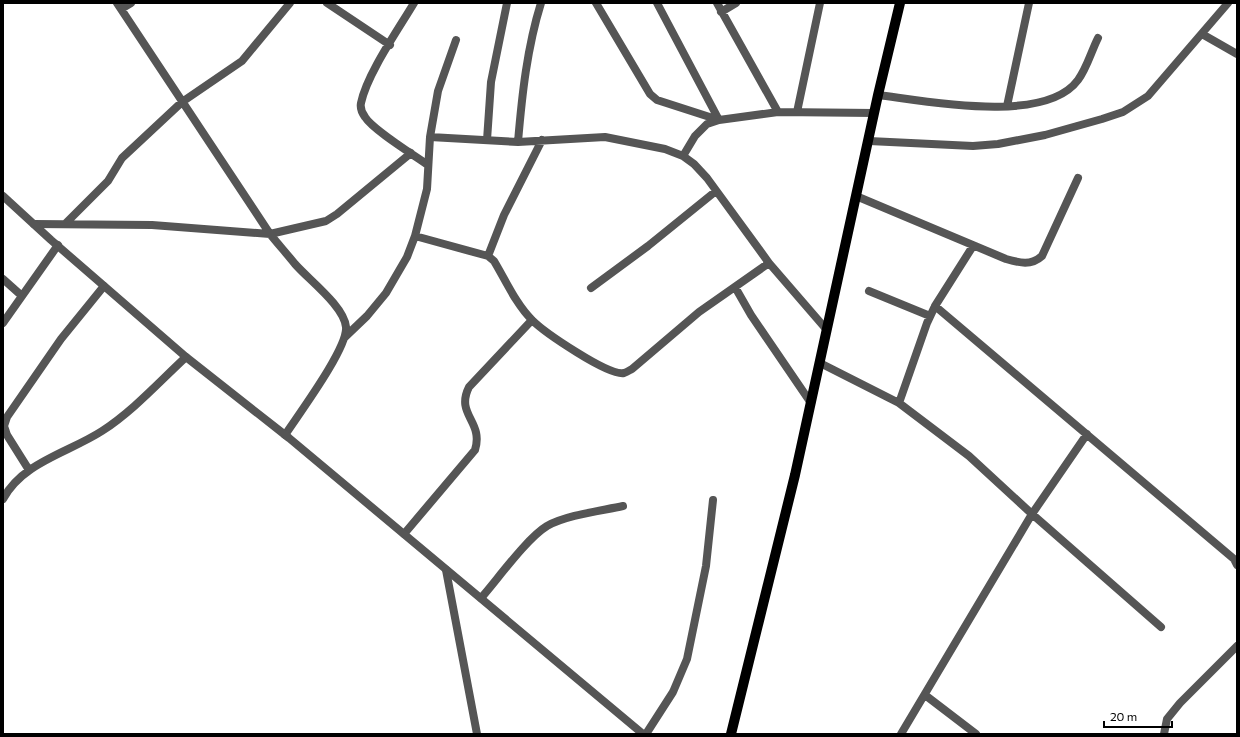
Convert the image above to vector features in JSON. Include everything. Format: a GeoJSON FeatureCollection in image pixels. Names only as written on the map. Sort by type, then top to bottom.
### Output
{"type":"FeatureCollection","features":[{"type":"Feature","properties":{"kind":"main road"},"geometry":{"type":"LineString","coordinates":[[731,734],[811,403],[878,95],[900,3]]}},
{"type":"Feature","properties":{"kind":"street"},"geometry":{"type":"LineString","coordinates":[[131,3],[119,6],[270,234],[296,265],[340,312],[346,328],[345,337],[341,347],[286,435]]}},
{"type":"Feature","properties":{"kind":"street"},"geometry":{"type":"LineString","coordinates":[[65,224],[108,181],[122,158],[182,102],[242,61],[290,3]]}},
{"type":"Feature","properties":{"kind":"street"},"geometry":{"type":"LineString","coordinates":[[327,3],[390,44]]}},
{"type":"Feature","properties":{"kind":"street"},"geometry":{"type":"LineString","coordinates":[[414,3],[370,79],[361,103],[361,110],[366,119],[374,126],[428,165]]}},
{"type":"Feature","properties":{"kind":"street"},"geometry":{"type":"LineString","coordinates":[[487,140],[491,82],[507,3]]}},
{"type":"Feature","properties":{"kind":"street"},"geometry":{"type":"LineString","coordinates":[[518,142],[523,86],[532,35],[541,3]]}},
{"type":"Feature","properties":{"kind":"street"},"geometry":{"type":"LineString","coordinates":[[596,3],[650,94],[657,100],[719,120]]}},
{"type":"Feature","properties":{"kind":"street"},"geometry":{"type":"LineString","coordinates":[[657,3],[719,120]]}},
{"type":"Feature","properties":{"kind":"street"},"geometry":{"type":"LineString","coordinates":[[717,3],[778,112]]}},
{"type":"Feature","properties":{"kind":"street"},"geometry":{"type":"LineString","coordinates":[[722,12],[736,3]]}},
{"type":"Feature","properties":{"kind":"street"},"geometry":{"type":"LineString","coordinates":[[797,112],[820,3]]}},
{"type":"Feature","properties":{"kind":"street"},"geometry":{"type":"LineString","coordinates":[[1007,106],[1029,3]]}},
{"type":"Feature","properties":{"kind":"street"},"geometry":{"type":"LineString","coordinates":[[869,142],[973,146],[998,144],[1045,135],[1123,112],[1148,96],[1228,3]]}},
{"type":"Feature","properties":{"kind":"street"},"geometry":{"type":"LineString","coordinates":[[1202,34],[1237,54]]}},
{"type":"Feature","properties":{"kind":"street"},"geometry":{"type":"LineString","coordinates":[[878,95],[975,107],[1007,106],[1051,99],[1068,89],[1078,80],[1098,38]]}},
{"type":"Feature","properties":{"kind":"street"},"geometry":{"type":"LineString","coordinates":[[345,337],[367,316],[400,273],[415,236],[427,189],[430,137],[438,91],[456,40]]}},
{"type":"Feature","properties":{"kind":"street"},"geometry":{"type":"LineString","coordinates":[[683,156],[695,136],[707,124],[719,120],[778,112],[874,113]]}},
{"type":"Feature","properties":{"kind":"street"},"geometry":{"type":"LineString","coordinates":[[430,137],[518,142],[605,137],[665,149],[683,156],[694,164],[716,191],[769,264],[826,329]]}},
{"type":"Feature","properties":{"kind":"street"},"geometry":{"type":"LineString","coordinates":[[488,256],[504,215],[542,140]]}},
{"type":"Feature","properties":{"kind":"street"},"geometry":{"type":"LineString","coordinates":[[34,224],[152,225],[270,234],[326,221],[337,214],[411,153]]}},
{"type":"Feature","properties":{"kind":"street"},"geometry":{"type":"LineString","coordinates":[[856,196],[973,246],[1020,263],[1035,262],[1042,256],[1078,178]]}},
{"type":"Feature","properties":{"kind":"street"},"geometry":{"type":"LineString","coordinates":[[591,288],[648,246],[716,191]]}},
{"type":"Feature","properties":{"kind":"street"},"geometry":{"type":"LineString","coordinates":[[3,196],[58,246],[186,357],[286,435],[643,734]]}},
{"type":"Feature","properties":{"kind":"street"},"geometry":{"type":"LineString","coordinates":[[415,236],[488,256],[494,261],[519,305],[532,320],[547,333],[608,370],[624,373],[632,369],[699,312],[769,264]]}},
{"type":"Feature","properties":{"kind":"street"},"geometry":{"type":"LineString","coordinates":[[3,323],[58,246]]}},
{"type":"Feature","properties":{"kind":"street"},"geometry":{"type":"LineString","coordinates":[[899,403],[930,316],[973,246]]}},
{"type":"Feature","properties":{"kind":"street"},"geometry":{"type":"LineString","coordinates":[[3,279],[22,296]]}},
{"type":"Feature","properties":{"kind":"street"},"geometry":{"type":"LineString","coordinates":[[29,470],[7,435],[4,426],[7,417],[61,339],[104,286]]}},
{"type":"Feature","properties":{"kind":"street"},"geometry":{"type":"LineString","coordinates":[[735,287],[751,316],[811,403]]}},
{"type":"Feature","properties":{"kind":"street"},"geometry":{"type":"LineString","coordinates":[[869,291],[930,316]]}},
{"type":"Feature","properties":{"kind":"street"},"geometry":{"type":"LineString","coordinates":[[935,306],[1234,559],[1237,565]]}},
{"type":"Feature","properties":{"kind":"street"},"geometry":{"type":"LineString","coordinates":[[404,534],[475,450],[478,439],[464,404],[464,396],[469,387],[532,320]]}},
{"type":"Feature","properties":{"kind":"street"},"geometry":{"type":"LineString","coordinates":[[3,499],[7,491],[29,470],[101,432],[130,410],[186,357]]}},
{"type":"Feature","properties":{"kind":"street"},"geometry":{"type":"LineString","coordinates":[[820,363],[899,403],[969,456],[1032,514],[1161,627]]}},
{"type":"Feature","properties":{"kind":"street"},"geometry":{"type":"LineString","coordinates":[[901,734],[1032,514],[1087,434]]}},
{"type":"Feature","properties":{"kind":"street"},"geometry":{"type":"LineString","coordinates":[[646,734],[673,692],[687,659],[706,566],[714,500]]}},
{"type":"Feature","properties":{"kind":"street"},"geometry":{"type":"LineString","coordinates":[[481,598],[536,535],[547,526],[564,520],[623,506]]}},
{"type":"Feature","properties":{"kind":"street"},"geometry":{"type":"LineString","coordinates":[[446,570],[477,734]]}},
{"type":"Feature","properties":{"kind":"street"},"geometry":{"type":"LineString","coordinates":[[1164,734],[1167,718],[1237,646]]}},
{"type":"Feature","properties":{"kind":"street"},"geometry":{"type":"LineString","coordinates":[[925,695],[976,734]]}}]}
